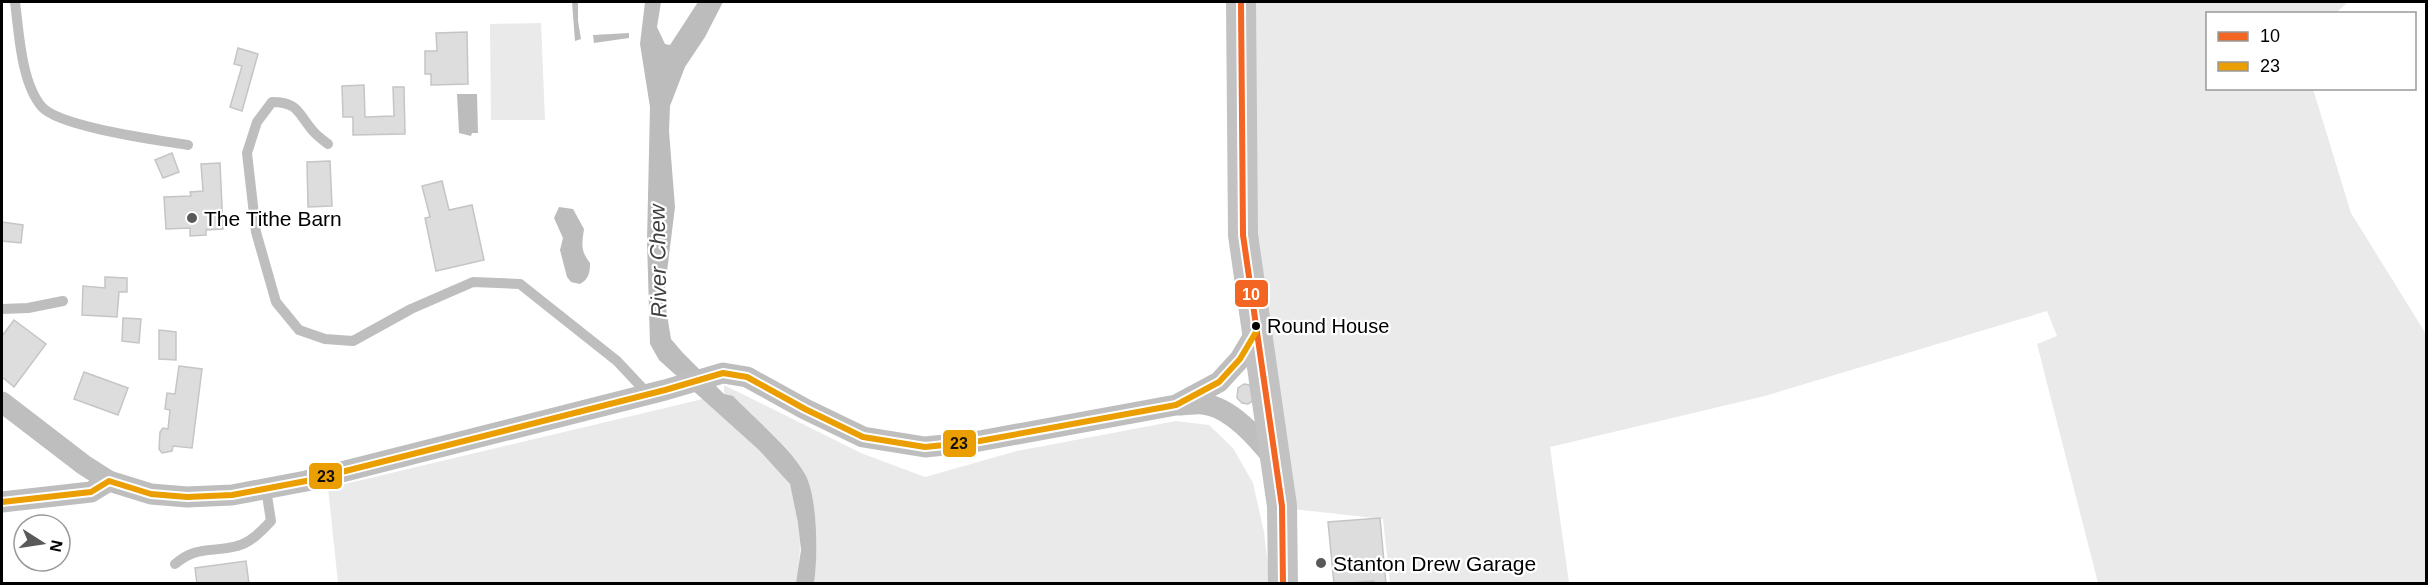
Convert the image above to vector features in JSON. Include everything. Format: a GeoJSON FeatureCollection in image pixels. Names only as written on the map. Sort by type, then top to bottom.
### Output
{"type":"FeatureCollection","features":[{"type":"Feature","properties":{"kind":"main road"},"geometry":{"type":"LineString","coordinates":[[1241,2],[1243,236],[1282,506],[1284,584]]}},
{"type":"Feature","properties":{"kind":"street"},"geometry":{"type":"LineString","coordinates":[[1176,405],[1219,382],[1240,359],[1256,332]]}},
{"type":"Feature","properties":{"kind":"street"},"geometry":{"type":"LineString","coordinates":[[2,402],[84,465],[109,481],[152,494],[187,497],[232,495],[306,481],[657,392],[723,373],[747,376],[805,410],[863,437],[925,447],[974,442],[1176,405],[1204,404],[1226,413],[1253,433],[1276,462]]}},
{"type":"Feature","properties":{"kind":"street"},"geometry":{"type":"LineString","coordinates":[[2,502],[90,492],[109,481]]}},
{"type":"Feature","properties":{"kind":"lane"},"geometry":{"type":"LineString","coordinates":[[15,2],[22,55],[29,83],[43,109],[54,116],[95,128],[188,145]]}},
{"type":"Feature","properties":{"kind":"lane"},"geometry":{"type":"LineString","coordinates":[[328,144],[313,132],[298,109],[283,102],[272,102],[257,122],[247,153],[258,242],[276,302],[299,330],[325,339],[353,341],[411,309],[473,282],[520,284],[657,392]]}},
{"type":"Feature","properties":{"kind":"lane"},"geometry":{"type":"LineString","coordinates":[[2,309],[28,308],[63,301]]}},
{"type":"Feature","properties":{"kind":"lane"},"geometry":{"type":"LineString","coordinates":[[175,564],[188,553],[239,546],[256,536],[272,521],[266,489]]}},
{"type":"Feature","properties":{"kind":"shaded area"},"geometry":{"type":"Polygon","coordinates":[[[1254,2],[2348,2],[2337,12],[2206,12],[2206,90],[2313,90],[2351,213],[2426,334],[2426,583],[2098,583],[2037,344],[2057,336],[2047,311],[1765,396],[1550,447],[1569,583],[1390,583],[1383,519],[1293,509],[1269,352],[1248,152],[1254,2]]]}},
{"type":"Feature","properties":{"kind":"shaded area"},"geometry":{"type":"Polygon","coordinates":[[[541,23],[545,120],[491,120],[490,24],[541,23]]]}},
{"type":"Feature","properties":{"kind":"shaded area"},"geometry":{"type":"Polygon","coordinates":[[[724,385],[861,453],[925,477],[1017,451],[1176,421],[1209,425],[1233,448],[1253,483],[1264,532],[1270,583],[814,583],[815,512],[805,474],[791,454],[772,434],[733,397],[724,394],[724,385]]]}},
{"type":"Feature","properties":{"kind":"shaded area"},"geometry":{"type":"Polygon","coordinates":[[[703,399],[761,450],[789,483],[796,504],[800,532],[796,584],[338,583],[328,488],[703,399]]]}},
{"type":"Feature","properties":{"kind":"water"},"geometry":{"type":"Polygon","coordinates":[[[572,2],[578,2],[581,39],[575,41],[572,2]]]}},
{"type":"Feature","properties":{"kind":"water","name":"River Chew"},"geometry":{"type":"Polygon","coordinates":[[[645,2],[661,2],[657,27],[665,44],[670,45],[698,2],[723,2],[705,37],[685,67],[670,106],[669,131],[675,207],[664,296],[671,339],[724,394],[733,396],[772,434],[791,454],[805,474],[815,512],[814,583],[796,583],[801,550],[790,484],[759,450],[659,360],[650,344],[647,241],[650,107],[640,44],[645,2]]]}},
{"type":"Feature","properties":{"kind":"water"},"geometry":{"type":"Polygon","coordinates":[[[629,33],[629,38],[594,43],[593,35],[629,33]]]}},
{"type":"Feature","properties":{"kind":"water"},"geometry":{"type":"Polygon","coordinates":[[[457,94],[477,94],[478,133],[472,133],[471,136],[459,133],[457,94]]]}},
{"type":"Feature","properties":{"kind":"water"},"geometry":{"type":"Polygon","coordinates":[[[559,207],[573,209],[584,229],[582,247],[590,266],[587,278],[580,284],[571,282],[567,277],[560,250],[563,238],[554,218],[559,207]]]}},
{"type":"Feature","properties":{"kind":"building"},"geometry":{"type":"Polygon","coordinates":[[[467,32],[468,84],[431,85],[431,74],[425,74],[425,51],[437,51],[436,33],[467,32]]]}},
{"type":"Feature","properties":{"kind":"building"},"geometry":{"type":"Polygon","coordinates":[[[238,48],[258,54],[242,111],[230,107],[242,66],[234,64],[238,48]]]}},
{"type":"Feature","properties":{"kind":"building"},"geometry":{"type":"Polygon","coordinates":[[[364,85],[365,117],[394,116],[393,87],[404,87],[405,134],[353,135],[353,117],[343,117],[342,86],[364,85]]]}},
{"type":"Feature","properties":{"kind":"building"},"geometry":{"type":"Polygon","coordinates":[[[172,153],[179,172],[163,178],[155,160],[172,153]]]}},
{"type":"Feature","properties":{"kind":"building"},"geometry":{"type":"Polygon","coordinates":[[[330,161],[332,206],[308,207],[307,162],[330,161]]]}},
{"type":"Feature","properties":{"kind":"building"},"geometry":{"type":"Polygon","coordinates":[[[220,163],[223,229],[206,230],[206,235],[190,236],[190,228],[166,229],[164,197],[191,196],[190,192],[203,191],[201,164],[220,163]]]}},
{"type":"Feature","properties":{"kind":"building"},"geometry":{"type":"Polygon","coordinates":[[[442,181],[449,210],[472,205],[484,260],[436,271],[425,218],[430,217],[422,186],[442,181]]]}},
{"type":"Feature","properties":{"kind":"building"},"geometry":{"type":"Polygon","coordinates":[[[2,222],[23,225],[21,243],[2,241],[2,222]]]}},
{"type":"Feature","properties":{"kind":"building"},"geometry":{"type":"Polygon","coordinates":[[[105,277],[127,278],[127,292],[119,292],[117,317],[82,315],[83,286],[105,288],[105,277]]]}},
{"type":"Feature","properties":{"kind":"building"},"geometry":{"type":"Polygon","coordinates":[[[123,318],[141,319],[139,343],[122,341],[123,318]]]}},
{"type":"Feature","properties":{"kind":"building"},"geometry":{"type":"Polygon","coordinates":[[[14,320],[46,344],[14,387],[2,377],[2,336],[14,320]]]}},
{"type":"Feature","properties":{"kind":"building"},"geometry":{"type":"Polygon","coordinates":[[[159,330],[176,332],[176,360],[159,359],[159,330]]]}},
{"type":"Feature","properties":{"kind":"building"},"geometry":{"type":"Polygon","coordinates":[[[179,366],[202,369],[192,448],[173,446],[172,451],[162,453],[159,449],[160,432],[163,428],[168,429],[170,410],[165,409],[167,393],[175,394],[179,366]]]}},
{"type":"Feature","properties":{"kind":"building"},"geometry":{"type":"Polygon","coordinates":[[[84,372],[128,388],[118,415],[74,399],[84,372]]]}},
{"type":"Feature","properties":{"kind":"building"},"geometry":{"type":"Polygon","coordinates":[[[1244,384],[1250,385],[1253,401],[1248,404],[1242,403],[1237,398],[1238,388],[1244,384]]]}},
{"type":"Feature","properties":{"kind":"building"},"geometry":{"type":"Polygon","coordinates":[[[1380,518],[1386,584],[1374,584],[1374,581],[1334,584],[1328,522],[1380,518]]]}},
{"type":"Feature","properties":{"kind":"building"},"geometry":{"type":"Polygon","coordinates":[[[246,561],[249,584],[197,584],[195,568],[246,561]]]}},
{"type":"Feature","properties":{"kind":"transit line","name":"10"},"geometry":{"type":"LineString","coordinates":[[1241,2],[1243,235],[1282,506],[1283,584]]}},
{"type":"Feature","properties":{"kind":"transit line","name":"23"},"geometry":{"type":"LineString","coordinates":[[2,502],[91,492],[109,481],[151,494],[187,497],[232,495],[306,481],[665,390],[723,373],[747,377],[863,437],[925,447],[974,442],[1176,405],[1219,382],[1240,359],[1256,332]]}},
{"type":"Feature","properties":{"kind":"place","name":"The Tithe Barn"},"geometry":{"type":"Point","coordinates":[192,218]}},
{"type":"Feature","properties":{"kind":"place","name":"Round House"},"geometry":{"type":"Point","coordinates":[1256,326]}},
{"type":"Feature","properties":{"kind":"place","name":"Stanton Drew Garage"},"geometry":{"type":"Point","coordinates":[1321,563]}}]}
